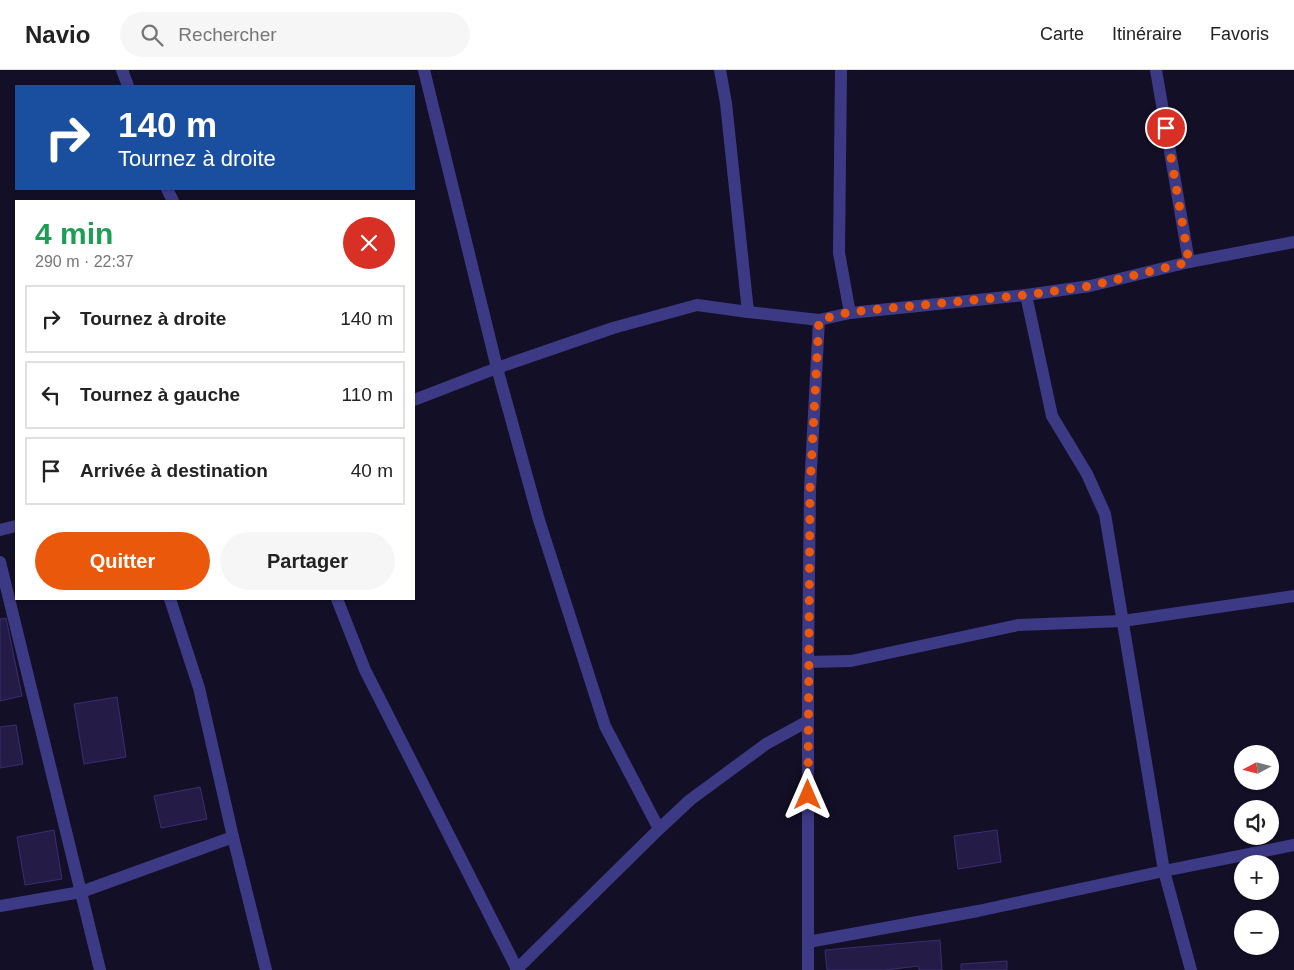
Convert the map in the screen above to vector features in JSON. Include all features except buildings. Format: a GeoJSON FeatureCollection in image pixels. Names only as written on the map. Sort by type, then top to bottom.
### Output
{"type":"FeatureCollection","features":[{"type":"Feature","properties":{"kind":"street"},"geometry":{"type":"LineString","coordinates":[[122,70],[128,85]]}},
{"type":"Feature","properties":{"kind":"street"},"geometry":{"type":"LineString","coordinates":[[424,70],[497,368],[538,520],[605,726],[659,829]]}},
{"type":"Feature","properties":{"kind":"street"},"geometry":{"type":"LineString","coordinates":[[720,70],[726,103],[748,312]]}},
{"type":"Feature","properties":{"kind":"street"},"geometry":{"type":"LineString","coordinates":[[841,70],[839,253],[850,312]]}},
{"type":"Feature","properties":{"kind":"street"},"geometry":{"type":"LineString","coordinates":[[1156,70],[1189,262]]}},
{"type":"Feature","properties":{"kind":"street"},"geometry":{"type":"LineString","coordinates":[[415,400],[497,368],[613,328],[697,304],[819,320],[850,312],[1026,295],[1090,286],[1189,262],[1294,242]]}},
{"type":"Feature","properties":{"kind":"street"},"geometry":{"type":"LineString","coordinates":[[1026,295],[1052,416],[1086,474],[1105,514],[1164,871],[1191,970]]}},
{"type":"Feature","properties":{"kind":"street"},"geometry":{"type":"LineString","coordinates":[[808,970],[810,488],[819,320]]}},
{"type":"Feature","properties":{"kind":"street"},"geometry":{"type":"LineString","coordinates":[[0,530],[15,526]]}},
{"type":"Feature","properties":{"kind":"street"},"geometry":{"type":"LineString","coordinates":[[0,562],[100,970]]}},
{"type":"Feature","properties":{"kind":"street"},"geometry":{"type":"LineString","coordinates":[[808,662],[851,661],[1018,625],[1122,620],[1294,596]]}},
{"type":"Feature","properties":{"kind":"street"},"geometry":{"type":"LineString","coordinates":[[170,600],[199,688],[266,970]]}},
{"type":"Feature","properties":{"kind":"street"},"geometry":{"type":"LineString","coordinates":[[337,600],[365,670],[517,970],[690,800],[766,744],[808,721]]}},
{"type":"Feature","properties":{"kind":"street"},"geometry":{"type":"LineString","coordinates":[[0,906],[81,892],[233,837]]}},
{"type":"Feature","properties":{"kind":"street"},"geometry":{"type":"LineString","coordinates":[[808,942],[978,911],[1294,845]]}},
{"type":"Feature","properties":{"kind":"route"},"geometry":{"type":"LineString","coordinates":[[808,795],[810,488],[819,320],[850,312],[1026,295],[1090,286],[1189,262],[1166,128]]}}]}
